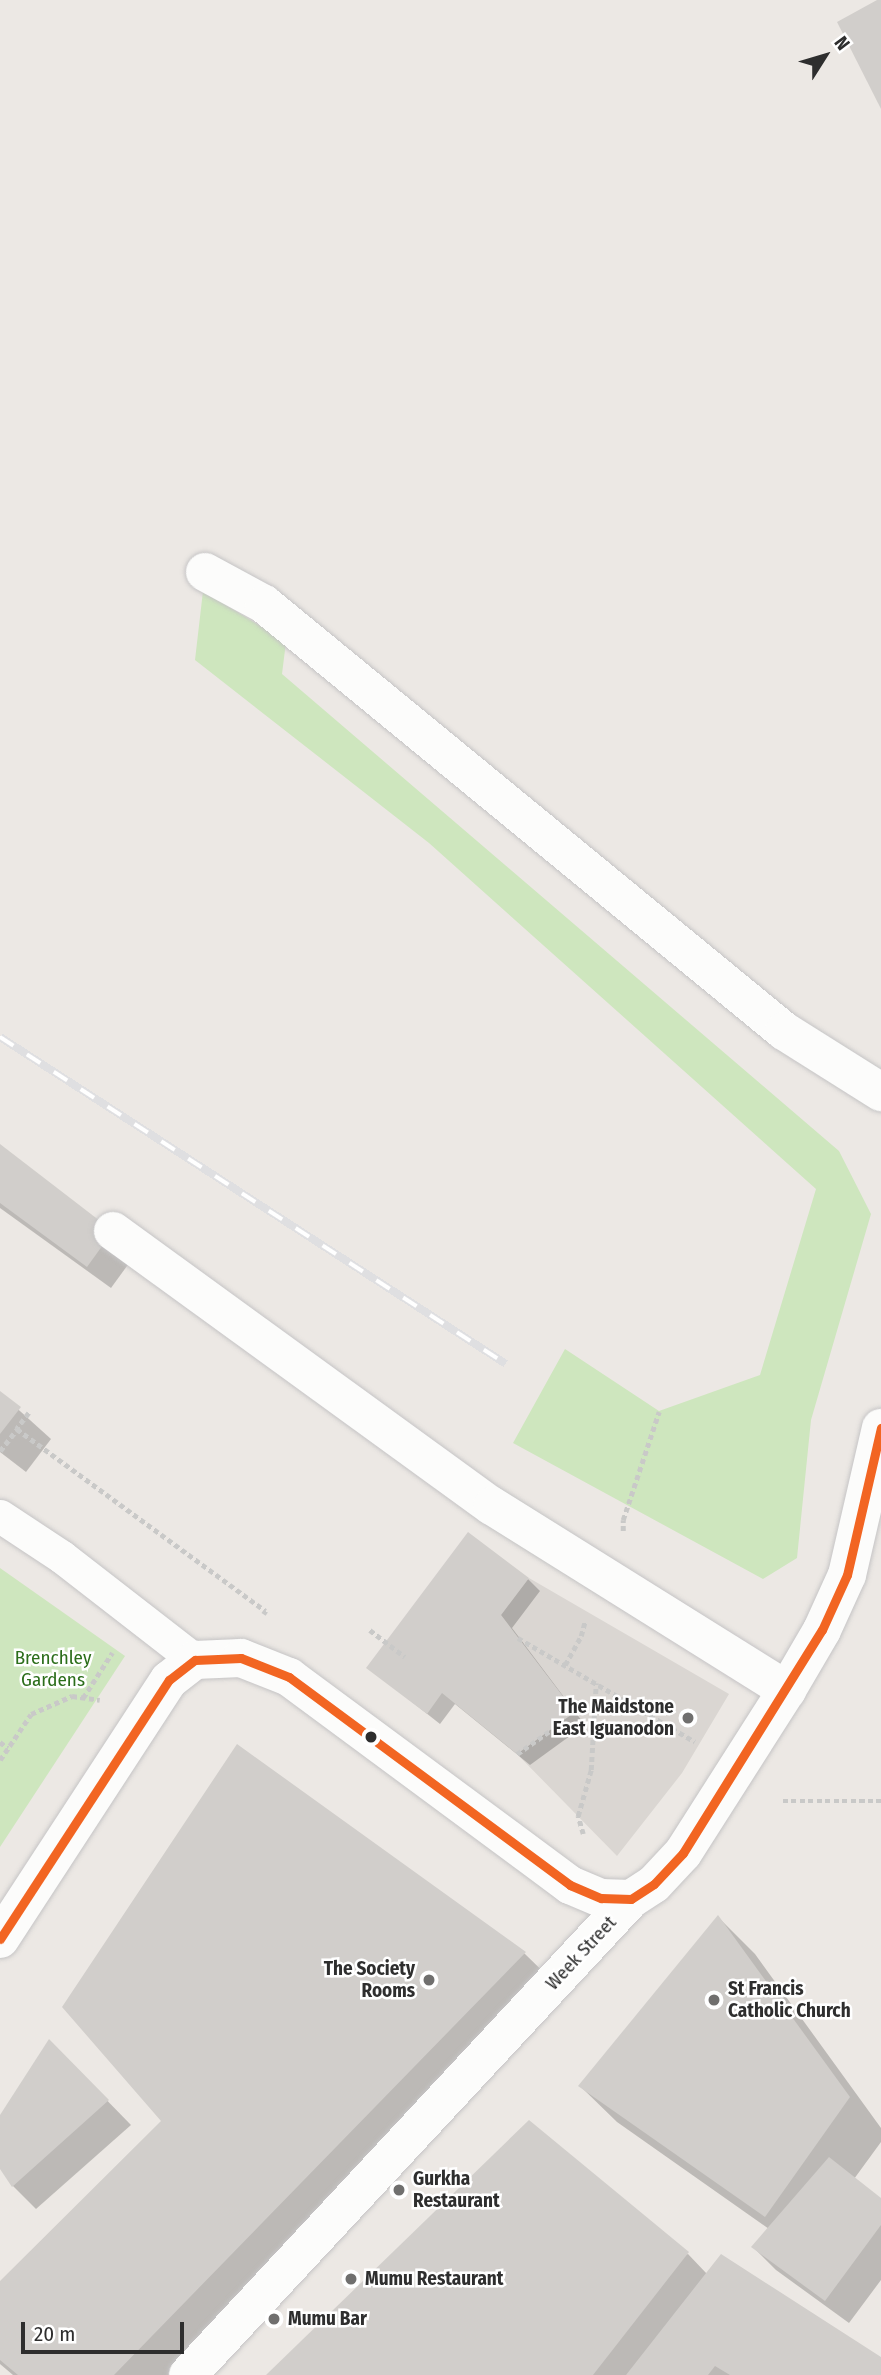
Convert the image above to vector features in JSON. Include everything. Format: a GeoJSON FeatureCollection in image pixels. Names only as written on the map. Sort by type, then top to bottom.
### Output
{"type":"FeatureCollection","features":[{"type":"Feature","properties":{"kind":"street"},"geometry":{"type":"LineString","coordinates":[[205,572],[264,604],[784,1031],[881,1092]]}},
{"type":"Feature","properties":{"kind":"street"},"geometry":{"type":"LineString","coordinates":[[113,1231],[492,1506],[787,1690]]}},
{"type":"Feature","properties":{"kind":"street","name":"Week Street"},"geometry":{"type":"LineString","coordinates":[[188,2375],[631,1899],[654,1884],[683,1853],[822,1630],[847,1575],[881,1428]]}},
{"type":"Feature","properties":{"kind":"street"},"geometry":{"type":"LineString","coordinates":[[0,1939],[169,1680],[195,1660],[241,1658],[289,1678],[569,1885],[601,1898],[631,1899]]}},
{"type":"Feature","properties":{"kind":"lane"},"geometry":{"type":"LineString","coordinates":[[0,1516],[62,1557],[195,1660]]}},
{"type":"Feature","properties":{"kind":"path"},"geometry":{"type":"LineString","coordinates":[[623,1539],[623,1520],[659,1412]]}},
{"type":"Feature","properties":{"kind":"path"},"geometry":{"type":"LineString","coordinates":[[0,1451],[29,1413]]}},
{"type":"Feature","properties":{"kind":"path"},"geometry":{"type":"LineString","coordinates":[[17,1429],[266,1611],[241,1658]]}},
{"type":"Feature","properties":{"kind":"path"},"geometry":{"type":"LineString","coordinates":[[370,1630],[405,1657]]}},
{"type":"Feature","properties":{"kind":"path"},"geometry":{"type":"LineString","coordinates":[[565,1665],[581,1636]]}},
{"type":"Feature","properties":{"kind":"path"},"geometry":{"type":"LineString","coordinates":[[518,1637],[699,1744]]}},
{"type":"Feature","properties":{"kind":"path"},"geometry":{"type":"LineString","coordinates":[[584,1837],[578,1816],[591,1770],[596,1683]]}},
{"type":"Feature","properties":{"kind":"path"},"geometry":{"type":"LineString","coordinates":[[0,1760],[30,1714],[72,1696],[152,1708]]}},
{"type":"Feature","properties":{"kind":"path"},"geometry":{"type":"LineString","coordinates":[[517,1754],[551,1730]]}},
{"type":"Feature","properties":{"kind":"path"},"geometry":{"type":"LineString","coordinates":[[0,1742],[8,1748]]}},
{"type":"Feature","properties":{"kind":"path"},"geometry":{"type":"LineString","coordinates":[[783,1801],[881,1801]]}},
{"type":"Feature","properties":{"kind":"green space"},"geometry":{"type":"Polygon","coordinates":[[[203,591],[286,642],[282,674],[839,1151],[871,1214],[811,1420],[797,1558],[763,1579],[513,1443],[565,1349],[659,1411],[760,1375],[816,1189],[429,843],[195,660],[203,591]]]}},
{"type":"Feature","properties":{"kind":"green space","name":"Brenchley Gardens"},"geometry":{"type":"Polygon","coordinates":[[[0,1568],[125,1656],[0,1847],[0,1568]]]}},
{"type":"Feature","properties":{"kind":"shaded area"},"geometry":{"type":"Polygon","coordinates":[[[529,1578],[729,1694],[682,1773],[617,1856],[517,1754],[574,1712],[501,1615],[529,1578]]]}},
{"type":"Feature","properties":{"kind":"building"},"geometry":{"type":"Polygon","coordinates":[[[881,0],[881,109],[837,22],[881,0]]]}},
{"type":"Feature","properties":{"kind":"building"},"geometry":{"type":"Polygon","coordinates":[[[0,1144],[113,1231],[87,1267],[0,1203],[0,1144]]]}},
{"type":"Feature","properties":{"kind":"building"},"geometry":{"type":"Polygon","coordinates":[[[0,1391],[21,1407],[0,1434],[0,1391]]]}},
{"type":"Feature","properties":{"kind":"building"},"geometry":{"type":"Polygon","coordinates":[[[468,1532],[529,1578],[501,1615],[575,1712],[517,1754],[442,1693],[427,1714],[366,1668],[468,1532]]]}},
{"type":"Feature","properties":{"kind":"building"},"geometry":{"type":"Polygon","coordinates":[[[237,1744],[526,1952],[114,2375],[18,2375],[0,2360],[0,2281],[161,2121],[62,2007],[237,1744]]]}},
{"type":"Feature","properties":{"kind":"building","name":"St Francis Catholic Church"},"geometry":{"type":"Polygon","coordinates":[[[718,1915],[850,2097],[765,2217],[578,2086],[718,1915]]]}},
{"type":"Feature","properties":{"kind":"building"},"geometry":{"type":"Polygon","coordinates":[[[49,2039],[109,2100],[12,2187],[0,2169],[0,2115],[49,2039]]]}},
{"type":"Feature","properties":{"kind":"building"},"geometry":{"type":"Polygon","coordinates":[[[529,2120],[689,2252],[593,2375],[266,2375],[529,2120]]]}},
{"type":"Feature","properties":{"kind":"building"},"geometry":{"type":"Polygon","coordinates":[[[829,2157],[881,2198],[881,2225],[825,2301],[751,2247],[829,2157]]]}},
{"type":"Feature","properties":{"kind":"building"},"geometry":{"type":"Polygon","coordinates":[[[721,2254],[881,2357],[881,2375],[730,2375],[715,2366],[708,2375],[626,2375],[721,2254]]]}},
{"type":"Feature","properties":{"kind":"railway"},"geometry":{"type":"LineString","coordinates":[[0,1037],[506,1364]]}},
{"type":"Feature","properties":{"kind":"transit line"},"geometry":{"type":"LineString","coordinates":[[0,1939],[169,1680],[195,1660],[241,1658],[289,1677],[570,1885],[601,1898],[631,1899],[654,1884],[683,1853],[822,1630],[847,1575],[881,1428]]}},
{"type":"Feature","properties":{"kind":"place","name":"The Maidstone East Iguanodon"},"geometry":{"type":"Point","coordinates":[688,1718]}},
{"type":"Feature","properties":{"kind":"place","name":"The Society Rooms"},"geometry":{"type":"Point","coordinates":[429,1980]}},
{"type":"Feature","properties":{"kind":"place","name":"St Francis Catholic Church"},"geometry":{"type":"Point","coordinates":[714,2000]}},
{"type":"Feature","properties":{"kind":"place","name":"Gurkha Restaurant"},"geometry":{"type":"Point","coordinates":[399,2190]}},
{"type":"Feature","properties":{"kind":"place","name":"Mumu Restaurant"},"geometry":{"type":"Point","coordinates":[351,2279]}},
{"type":"Feature","properties":{"kind":"place","name":"Mumu Bar"},"geometry":{"type":"Point","coordinates":[274,2319]}}]}
